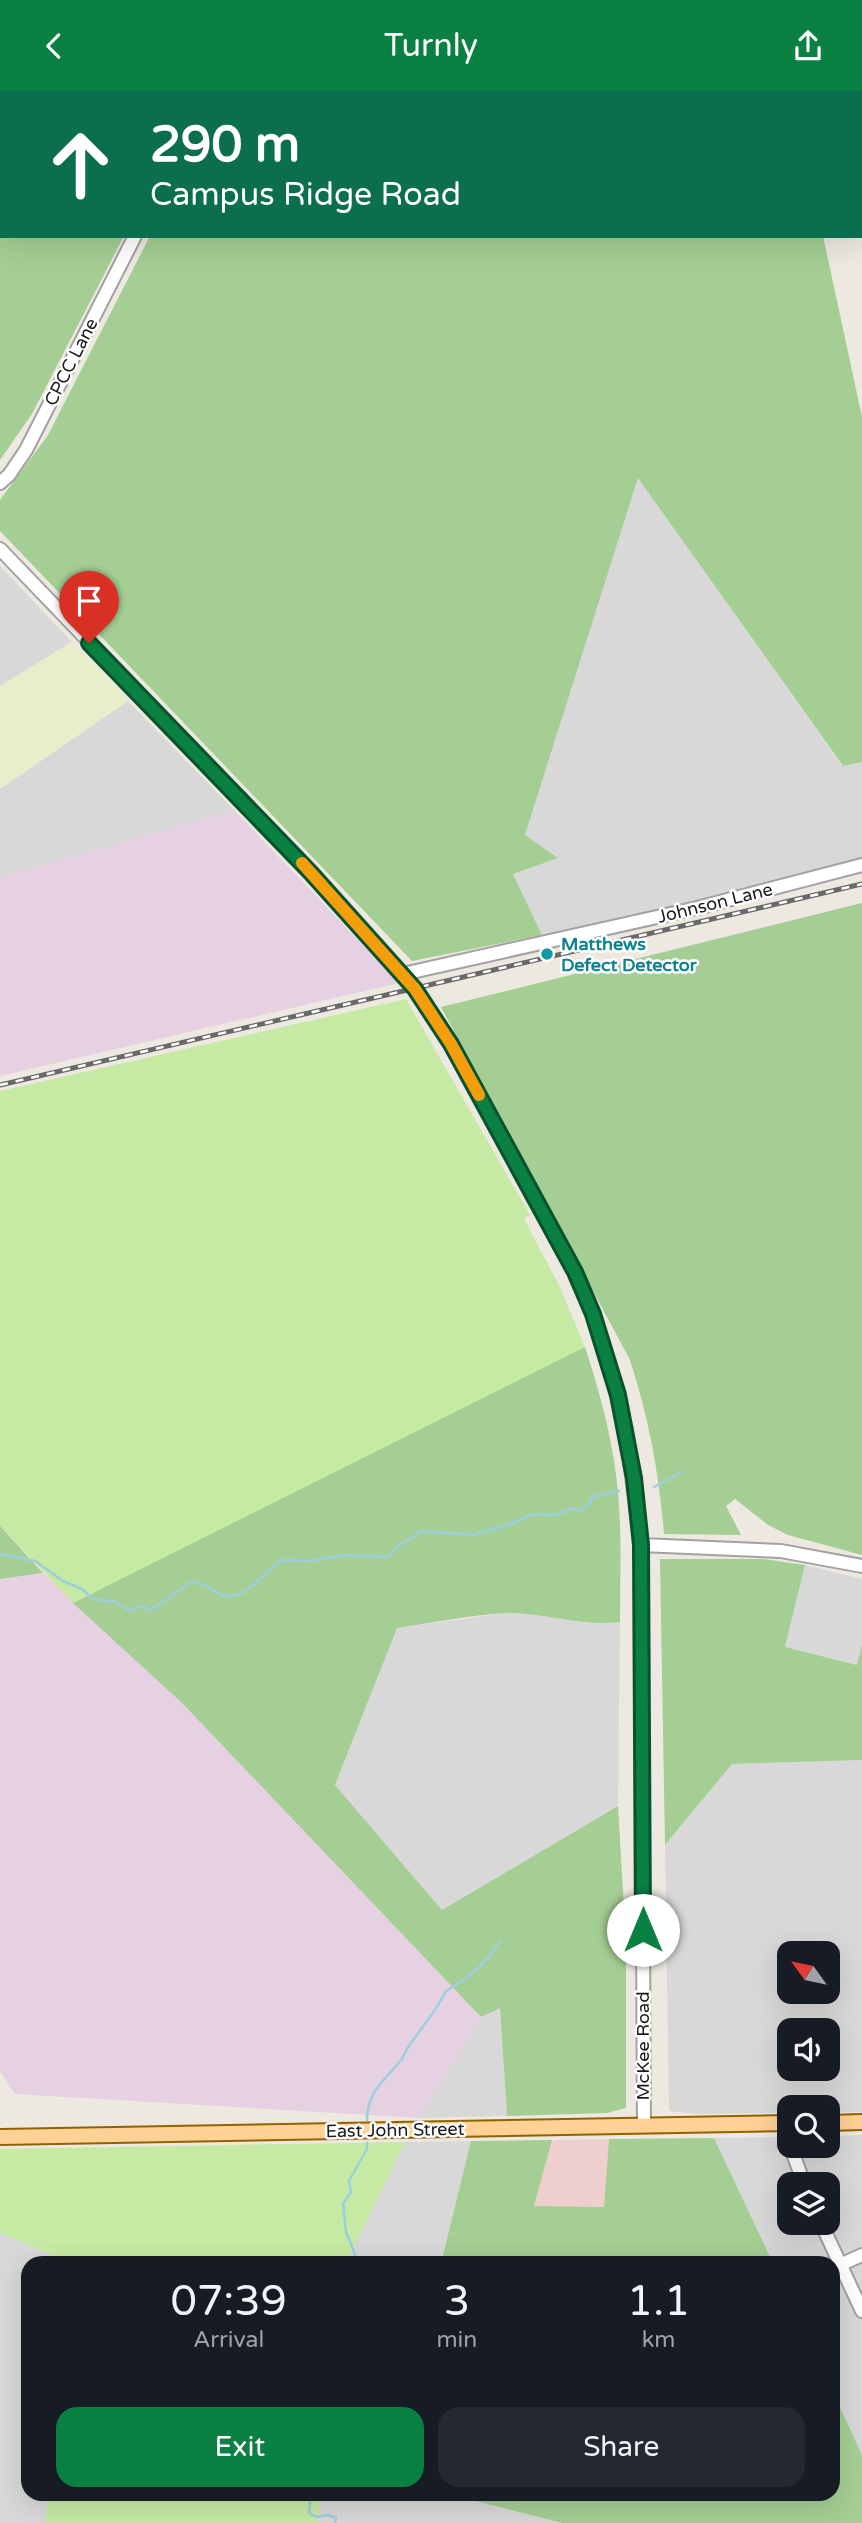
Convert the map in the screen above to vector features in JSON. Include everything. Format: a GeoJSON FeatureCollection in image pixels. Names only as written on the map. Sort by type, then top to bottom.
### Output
{"type":"FeatureCollection","features":[{"type":"Feature","properties":{"kind":"main road"},"geometry":{"type":"LineString","coordinates":[[840,2123],[862,2122]]}},
{"type":"Feature","properties":{"kind":"main road","name":"East John Street"},"geometry":{"type":"LineString","coordinates":[[0,2137],[777,2123]]}},
{"type":"Feature","properties":{"kind":"street","name":"CPCC Lane"},"geometry":{"type":"LineString","coordinates":[[0,483],[9,475],[26,450],[134,238]]}},
{"type":"Feature","properties":{"kind":"street","name":"McKee Road"},"geometry":{"type":"LineString","coordinates":[[0,549],[286,847],[403,974],[451,1044],[575,1272],[593,1314],[626,1430],[641,1545],[644,2126]]}},
{"type":"Feature","properties":{"kind":"street","name":"Johnson Lane"},"geometry":{"type":"LineString","coordinates":[[403,974],[697,908],[862,865]]}},
{"type":"Feature","properties":{"kind":"street"},"geometry":{"type":"LineString","coordinates":[[641,1545],[781,1551],[862,1566]]}},
{"type":"Feature","properties":{"kind":"street"},"geometry":{"type":"LineString","coordinates":[[826,2235],[836,2256]]}},
{"type":"Feature","properties":{"kind":"street"},"geometry":{"type":"LineString","coordinates":[[862,2255],[840,2265],[862,2311]]}},
{"type":"Feature","properties":{"kind":"shaded area"},"geometry":{"type":"Polygon","coordinates":[[[638,477],[842,766],[862,762],[862,873],[542,935],[513,874],[557,858],[525,835],[638,477]]]}},
{"type":"Feature","properties":{"kind":"shaded area"},"geometry":{"type":"Polygon","coordinates":[[[0,566],[72,642],[0,686],[0,566]]]}},
{"type":"Feature","properties":{"kind":"shaded area"},"geometry":{"type":"Polygon","coordinates":[[[128,701],[234,810],[0,878],[0,789],[128,701]]]}},
{"type":"Feature","properties":{"kind":"shaded area"},"geometry":{"type":"Polygon","coordinates":[[[234,810],[399,983],[0,1076],[0,878],[234,810]]]}},
{"type":"Feature","properties":{"kind":"shaded area"},"geometry":{"type":"Polygon","coordinates":[[[805,1565],[862,1579],[862,1645],[857,1665],[785,1648],[805,1565]]]}},
{"type":"Feature","properties":{"kind":"shaded area"},"geometry":{"type":"Polygon","coordinates":[[[43,1573],[182,1703],[481,2017],[419,2118],[15,2094],[0,2071],[0,1579],[43,1573]]]}},
{"type":"Feature","properties":{"kind":"shaded area"},"geometry":{"type":"Polygon","coordinates":[[[505,1613],[589,1623],[620,1622],[618,1806],[442,1910],[335,1785],[397,1628],[505,1613]]]}},
{"type":"Feature","properties":{"kind":"shaded area"},"geometry":{"type":"Polygon","coordinates":[[[862,1760],[862,2112],[840,2112],[840,2095],[777,2095],[777,2113],[697,2114],[669,2111],[665,1845],[732,1764],[862,1760]]]}},
{"type":"Feature","properties":{"kind":"shaded area"},"geometry":{"type":"Polygon","coordinates":[[[500,2007],[507,2116],[419,2118],[481,2017],[500,2007]]]}},
{"type":"Feature","properties":{"kind":"shaded area"},"geometry":{"type":"Polygon","coordinates":[[[862,2135],[862,2455],[840,2407],[840,2256],[770,2256],[714,2138],[777,2137],[777,2158],[840,2158],[840,2136],[862,2135]]]}},
{"type":"Feature","properties":{"kind":"shaded area"},"geometry":{"type":"Polygon","coordinates":[[[609,2139],[605,2207],[534,2206],[552,2140],[609,2139]]]}},
{"type":"Feature","properties":{"kind":"shaded area"},"geometry":{"type":"Polygon","coordinates":[[[471,2141],[443,2256],[349,2256],[405,2142],[471,2141]]]}},
{"type":"Feature","properties":{"kind":"shaded area"},"geometry":{"type":"Polygon","coordinates":[[[0,2233],[55,2256],[21,2256],[21,2501],[47,2501],[46,2523],[0,2523],[0,2233]]]}},
{"type":"Feature","properties":{"kind":"shaded area"},"geometry":{"type":"Polygon","coordinates":[[[320,2501],[476,2501],[562,2523],[318,2523],[320,2501]]]}},
{"type":"Feature","properties":{"kind":"green space"},"geometry":{"type":"Polygon","coordinates":[[[0,238],[123,238],[32,414],[0,460],[0,238]]]}},
{"type":"Feature","properties":{"kind":"green space"},"geometry":{"type":"Polygon","coordinates":[[[149,238],[823,238],[862,417],[862,762],[843,766],[638,478],[525,835],[558,858],[513,874],[542,935],[412,961],[0,531],[0,500],[48,435],[149,238]]]}},
{"type":"Feature","properties":{"kind":"green space"},"geometry":{"type":"Polygon","coordinates":[[[72,642],[128,701],[0,789],[0,686],[72,642]]]}},
{"type":"Feature","properties":{"kind":"green space"},"geometry":{"type":"Polygon","coordinates":[[[862,903],[862,1555],[788,1535],[768,1525],[735,1499],[726,1506],[741,1535],[664,1534],[652,1446],[630,1360],[441,1007],[862,903]]]}},
{"type":"Feature","properties":{"kind":"green space"},"geometry":{"type":"Polygon","coordinates":[[[406,999],[530,1215],[524,1219],[559,1285],[585,1347],[73,1603],[0,1526],[0,1091],[406,999]]]}},
{"type":"Feature","properties":{"kind":"green space"},"geometry":{"type":"Polygon","coordinates":[[[585,1347],[612,1446],[617,1481],[620,1622],[591,1623],[506,1613],[397,1628],[335,1785],[442,1910],[618,1806],[626,1942],[626,2108],[607,2113],[507,2116],[500,2008],[481,2017],[182,1703],[73,1603],[585,1347]]]}},
{"type":"Feature","properties":{"kind":"green space"},"geometry":{"type":"Polygon","coordinates":[[[0,1526],[43,1573],[0,1579],[0,1526]]]}},
{"type":"Feature","properties":{"kind":"green space"},"geometry":{"type":"Polygon","coordinates":[[[660,1559],[763,1559],[805,1565],[785,1647],[857,1665],[862,1645],[862,1760],[732,1764],[665,1845],[660,1559]]]}},
{"type":"Feature","properties":{"kind":"green space"},"geometry":{"type":"Polygon","coordinates":[[[714,2138],[770,2256],[443,2256],[471,2141],[552,2140],[534,2206],[604,2207],[609,2139],[714,2138]]]}},
{"type":"Feature","properties":{"kind":"green space"},"geometry":{"type":"Polygon","coordinates":[[[405,2142],[349,2256],[55,2256],[0,2233],[0,2149],[405,2142]]]}},
{"type":"Feature","properties":{"kind":"green space"},"geometry":{"type":"Polygon","coordinates":[[[840,2407],[862,2455],[862,2523],[562,2523],[476,2501],[840,2501],[840,2407]]]}},
{"type":"Feature","properties":{"kind":"green space"},"geometry":{"type":"Polygon","coordinates":[[[47,2501],[320,2501],[318,2523],[46,2523],[47,2501]]]}},
{"type":"Feature","properties":{"kind":"waterway"},"geometry":{"type":"LineString","coordinates":[[654,1487],[682,1472]]}},
{"type":"Feature","properties":{"kind":"waterway"},"geometry":{"type":"LineString","coordinates":[[0,1554],[35,1561],[63,1581],[82,1589],[93,1599],[115,1602],[130,1611],[144,1606],[150,1611],[191,1582],[201,1583],[222,1595],[235,1595],[250,1588],[283,1560],[309,1561],[344,1555],[388,1557],[398,1546],[422,1531],[473,1535],[533,1514],[555,1515],[573,1508],[580,1511],[591,1502],[592,1497],[619,1491]]}},
{"type":"Feature","properties":{"kind":"waterway"},"geometry":{"type":"LineString","coordinates":[[367,2120],[373,2094],[401,2060],[446,1991],[476,1970],[500,1941]]}},
{"type":"Feature","properties":{"kind":"waterway"},"geometry":{"type":"LineString","coordinates":[[355,2256],[346,2232],[343,2204],[351,2192],[349,2181],[367,2149],[367,2143]]}},
{"type":"Feature","properties":{"kind":"waterway"},"geometry":{"type":"LineString","coordinates":[[310,2501],[309,2513],[317,2517],[328,2515],[336,2518],[335,2523]]}},
{"type":"Feature","properties":{"kind":"railway"},"geometry":{"type":"LineString","coordinates":[[0,1085],[862,884]]}},
{"type":"Feature","properties":{"kind":"slow traffic"},"geometry":{"type":"LineString","coordinates":[[302,863],[415,989],[451,1044],[479,1095]]}},
{"type":"Feature","properties":{"kind":"place","name":"Matthews Defect Detector"},"geometry":{"type":"Point","coordinates":[547,954]}},
{"type":"Feature","properties":{"kind":"route"},"geometry":{"type":"LineString","coordinates":[[89,643],[311,873],[415,989],[451,1044],[575,1272],[593,1314],[618,1395],[634,1478],[641,1545],[643,1930]]}}]}
